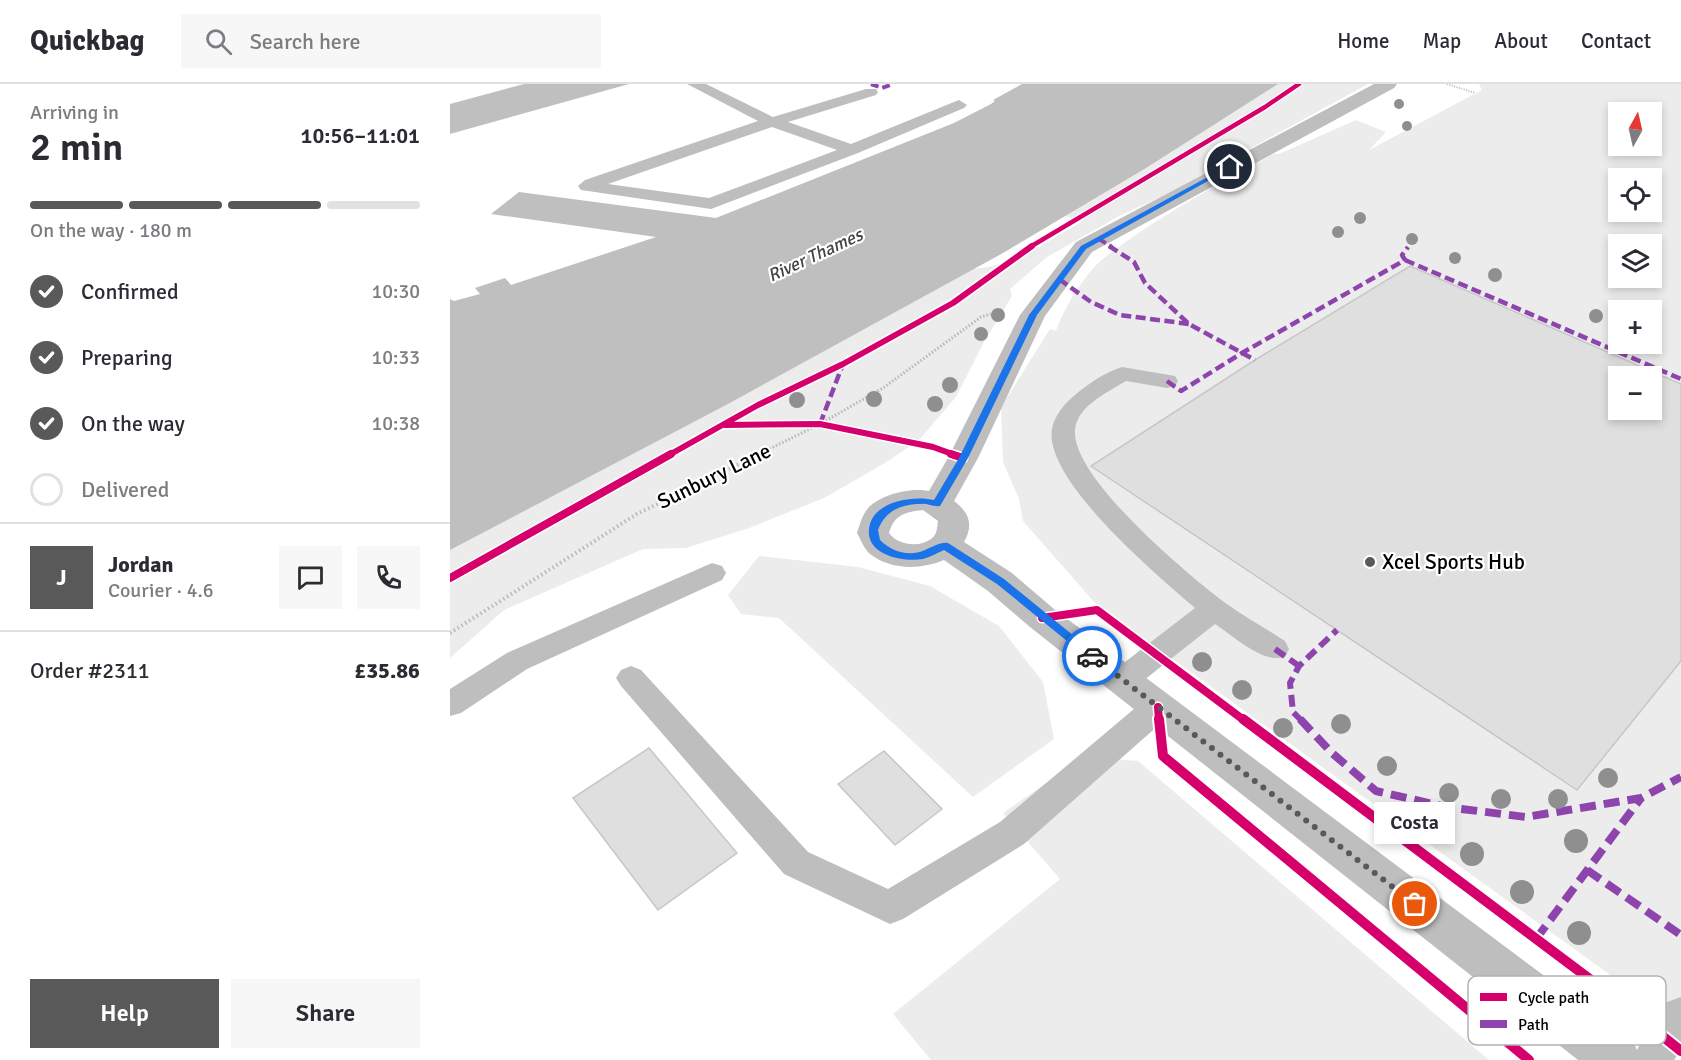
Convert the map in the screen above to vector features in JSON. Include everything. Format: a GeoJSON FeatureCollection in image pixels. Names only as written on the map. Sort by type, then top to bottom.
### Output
{"type":"FeatureCollection","features":[{"type":"Feature","properties":{"kind":"street"},"geometry":{"type":"LineString","coordinates":[[937,504],[963,458],[1033,315],[1084,247],[1388,84]]}},
{"type":"Feature","properties":{"kind":"street"},"geometry":{"type":"LineString","coordinates":[[923,500],[937,504],[954,517],[955,527],[945,545],[924,555],[909,556],[895,554],[884,549],[876,541],[873,530],[884,511],[896,505],[923,500]]}},
{"type":"Feature","properties":{"kind":"street"},"geometry":{"type":"LineString","coordinates":[[945,545],[1000,582],[1042,618],[1508,976]]}},
{"type":"Feature","properties":{"kind":"street"},"geometry":{"type":"LineString","coordinates":[[1597,1045],[1617,1060]]}},
{"type":"Feature","properties":{"kind":"lane"},"geometry":{"type":"LineString","coordinates":[[695,84],[772,122],[852,150]]}},
{"type":"Feature","properties":{"kind":"lane"},"geometry":{"type":"LineString","coordinates":[[871,92],[772,122],[587,186],[711,204],[852,150],[959,105]]}},
{"type":"Feature","properties":{"kind":"lane"},"geometry":{"type":"LineString","coordinates":[[1167,381],[1122,374],[1083,398],[1072,411],[1063,429],[1063,448],[1098,499],[1134,539],[1214,609],[1275,649]]}},
{"type":"Feature","properties":{"kind":"lane"},"geometry":{"type":"LineString","coordinates":[[450,704],[517,661],[712,573]]}},
{"type":"Feature","properties":{"kind":"lane"},"geometry":{"type":"LineString","coordinates":[[1123,680],[1214,609]]}},
{"type":"Feature","properties":{"kind":"lane"},"geometry":{"type":"LineString","coordinates":[[631,678],[796,863],[890,907],[1012,833],[1158,707]]}},
{"type":"Feature","properties":{"kind":"lane"},"geometry":{"type":"LineString","coordinates":[[1666,1039],[1681,1016]]}},
{"type":"Feature","properties":{"kind":"lane"},"geometry":{"type":"LineString","coordinates":[[1652,1060],[1662,1045]]}},
{"type":"Feature","properties":{"kind":"path"},"geometry":{"type":"LineString","coordinates":[[1235,124],[1299,84]]}},
{"type":"Feature","properties":{"kind":"path"},"geometry":{"type":"LineString","coordinates":[[1447,84],[1475,93]]}},
{"type":"Feature","properties":{"kind":"path"},"geometry":{"type":"LineString","coordinates":[[450,578],[758,405],[843,364],[953,303],[1045,238]]}},
{"type":"Feature","properties":{"kind":"shaded area"},"geometry":{"type":"Polygon","coordinates":[[[1277,84],[1368,84],[1163,196],[1119,216],[1047,257],[1010,289],[1012,296],[984,342],[956,397],[919,440],[885,463],[824,498],[749,528],[686,548],[643,549],[504,610],[450,658],[450,530],[723,383],[753,390],[813,357],[943,273],[988,267],[1020,258],[1081,222],[1045,208],[1277,84]]]}},
{"type":"Feature","properties":{"kind":"shaded area","name":"Xcel Sports Hub"},"geometry":{"type":"Polygon","coordinates":[[[1479,84],[1681,84],[1681,1026],[1666,1015],[1666,976],[1612,976],[1095,603],[1023,521],[1019,499],[1003,462],[1001,407],[1050,329],[1056,331],[1070,302],[1097,264],[1165,216],[1274,154],[1279,154],[1356,120],[1386,132],[1369,150],[1482,90],[1479,84]]]}},
{"type":"Feature","properties":{"kind":"shaded area"},"geometry":{"type":"Polygon","coordinates":[[[759,556],[858,567],[930,586],[999,626],[1043,682],[1054,739],[973,797],[779,618],[741,614],[728,595],[759,556]]]}},
{"type":"Feature","properties":{"kind":"shaded area"},"geometry":{"type":"Polygon","coordinates":[[[1083,757],[1138,761],[1468,1042],[1468,1045],[1471,1045],[1489,1060],[931,1060],[893,1014],[1060,879],[1003,813],[1083,757]]]}},
{"type":"Feature","properties":{"kind":"water"},"geometry":{"type":"Polygon","coordinates":[[[524,84],[629,84],[450,134],[450,104],[524,84]]]}},
{"type":"Feature","properties":{"kind":"water","name":"River Thames"},"geometry":{"type":"Polygon","coordinates":[[[1022,84],[1278,84],[1146,168],[1003,253],[726,405],[450,550],[450,299],[454,301],[480,294],[475,288],[505,278],[511,285],[656,237],[491,214],[519,192],[716,218],[954,123],[991,104],[995,101],[993,100],[1022,84]]]}},
{"type":"Feature","properties":{"kind":"building"},"geometry":{"type":"Polygon","coordinates":[[[1410,266],[1640,366],[1608,366],[1608,420],[1662,420],[1662,376],[1681,384],[1681,661],[1577,790],[1091,466],[1255,360],[1410,266]]]}},
{"type":"Feature","properties":{"kind":"building"},"geometry":{"type":"Polygon","coordinates":[[[649,748],[737,853],[658,910],[573,798],[649,748]]]}},
{"type":"Feature","properties":{"kind":"building"},"geometry":{"type":"Polygon","coordinates":[[[884,751],[942,809],[895,845],[838,784],[884,751]]]}},
{"type":"Feature","properties":{"kind":"marked path"},"geometry":{"type":"LineString","coordinates":[[871,84],[882,88],[893,84]]}},
{"type":"Feature","properties":{"kind":"marked path"},"geometry":{"type":"LineString","coordinates":[[1099,239],[1134,262],[1145,283],[1189,324],[1255,360]]}},
{"type":"Feature","properties":{"kind":"marked path"},"geometry":{"type":"LineString","coordinates":[[1167,381],[1181,391],[1242,353],[1405,260],[1402,255],[1408,247]]}},
{"type":"Feature","properties":{"kind":"marked path"},"geometry":{"type":"LineString","coordinates":[[1405,260],[1681,379]]}},
{"type":"Feature","properties":{"kind":"marked path"},"geometry":{"type":"LineString","coordinates":[[1059,279],[1091,302],[1120,315],[1189,324]]}},
{"type":"Feature","properties":{"kind":"marked path"},"geometry":{"type":"LineString","coordinates":[[820,424],[843,364]]}},
{"type":"Feature","properties":{"kind":"marked path"},"geometry":{"type":"LineString","coordinates":[[1337,630],[1299,666],[1290,683],[1293,712],[1332,753],[1376,791],[1446,807],[1526,817],[1641,798],[1681,777]]}},
{"type":"Feature","properties":{"kind":"marked path"},"geometry":{"type":"LineString","coordinates":[[1275,649],[1299,666]]}},
{"type":"Feature","properties":{"kind":"marked path"},"geometry":{"type":"LineString","coordinates":[[1536,939],[1641,798]]}},
{"type":"Feature","properties":{"kind":"marked path"},"geometry":{"type":"LineString","coordinates":[[1587,870],[1681,935]]}},
{"type":"Feature","properties":{"kind":"cycle path"},"geometry":{"type":"LineString","coordinates":[[450,578],[758,405],[843,364],[953,303],[1035,244],[1265,107],[1299,84]]}},
{"type":"Feature","properties":{"kind":"cycle path"},"geometry":{"type":"LineString","coordinates":[[725,425],[820,424],[933,447],[963,458]]}},
{"type":"Feature","properties":{"kind":"cycle path"},"geometry":{"type":"LineString","coordinates":[[1042,618],[1097,610],[1586,976]]}},
{"type":"Feature","properties":{"kind":"cycle path"},"geometry":{"type":"LineString","coordinates":[[1158,707],[1163,756],[1468,1009]]}},
{"type":"Feature","properties":{"kind":"cycle path"},"geometry":{"type":"LineString","coordinates":[[1666,1039],[1681,1051]]}},
{"type":"Feature","properties":{"kind":"cycle path"},"geometry":{"type":"LineString","coordinates":[[1511,1045],[1529,1060]]}},
{"type":"Feature","properties":{"kind":"way so far"},"geometry":{"type":"LineString","coordinates":[[1092,656],[1415,904]]}},
{"type":"Feature","properties":{"kind":"place","name":"Xcel Sports Hub"},"geometry":{"type":"Point","coordinates":[1370,562]}},
{"type":"Feature","properties":{"kind":"place","name":"Costa"},"geometry":{"type":"Point","coordinates":[1415,904]}},
{"type":"Feature","properties":{"kind":"route"},"geometry":{"type":"LineString","coordinates":[[1092,656],[1000,582],[945,545],[924,555],[895,554],[884,549],[876,541],[873,530],[884,511],[896,505],[923,500],[937,504],[963,458],[1033,315],[1084,247],[1230,167]]}}]}
